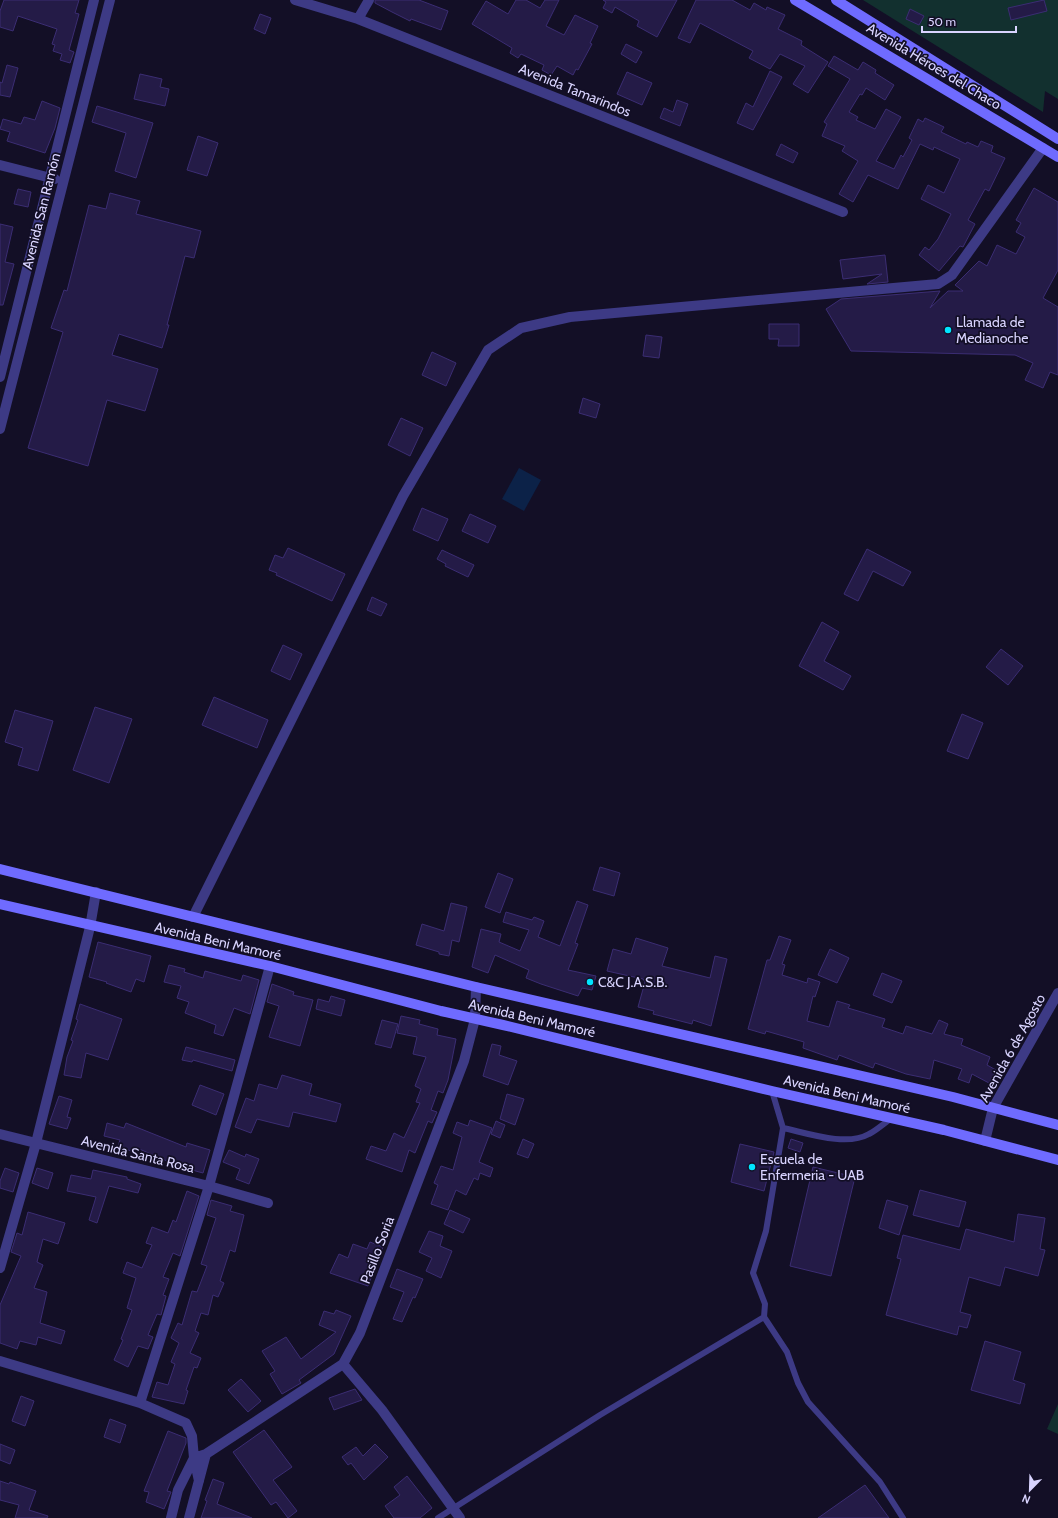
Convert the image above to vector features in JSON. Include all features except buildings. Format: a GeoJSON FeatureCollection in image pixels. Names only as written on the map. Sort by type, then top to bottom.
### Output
{"type":"FeatureCollection","features":[{"type":"Feature","properties":{"kind":"street","name":"Avenida San Ramón"},"geometry":{"type":"LineString","coordinates":[[0,377],[48,177],[94,0]]}},
{"type":"Feature","properties":{"kind":"street","name":"Avenida San Ramón"},"geometry":{"type":"LineString","coordinates":[[0,429],[2,396],[63,181],[110,0]]}},
{"type":"Feature","properties":{"kind":"street","name":"Avenida Tamarindos"},"geometry":{"type":"LineString","coordinates":[[295,0],[358,19],[843,212]]}},
{"type":"Feature","properties":{"kind":"street"},"geometry":{"type":"LineString","coordinates":[[358,19],[369,0]]}},
{"type":"Feature","properties":{"kind":"street","name":"Avenida Héroes del Chaco"},"geometry":{"type":"LineString","coordinates":[[795,0],[1058,157]]}},
{"type":"Feature","properties":{"kind":"street","name":"Avenida Héroes del Chaco"},"geometry":{"type":"LineString","coordinates":[[836,0],[1058,139]]}},
{"type":"Feature","properties":{"kind":"street"},"geometry":{"type":"LineString","coordinates":[[193,917],[402,496],[488,350],[521,328],[570,317],[938,284],[952,275],[1043,148]]}},
{"type":"Feature","properties":{"kind":"street"},"geometry":{"type":"LineString","coordinates":[[0,165],[63,181]]}},
{"type":"Feature","properties":{"kind":"street","name":"Avenida Beni Mamoré"},"geometry":{"type":"LineString","coordinates":[[0,869],[476,987],[994,1108],[1058,1125]]}},
{"type":"Feature","properties":{"kind":"street"},"geometry":{"type":"LineString","coordinates":[[0,1268],[36,1143],[90,927],[96,892]]}},
{"type":"Feature","properties":{"kind":"street","name":"Avenida Beni Mamoré"},"geometry":{"type":"LineString","coordinates":[[0,904],[90,927],[270,966],[474,1019],[772,1091],[985,1140],[1058,1160]]}},
{"type":"Feature","properties":{"kind":"street"},"geometry":{"type":"LineString","coordinates":[[140,1403],[209,1186],[270,966]]}},
{"type":"Feature","properties":{"kind":"street","name":"Pasillo Soria"},"geometry":{"type":"LineString","coordinates":[[194,1458],[206,1454],[343,1364],[363,1326],[464,1061],[474,1019],[476,987]]}},
{"type":"Feature","properties":{"kind":"street","name":"Avenida 6 de Agosto"},"geometry":{"type":"LineString","coordinates":[[985,1140],[994,1108],[1058,993]]}},
{"type":"Feature","properties":{"kind":"street","name":"Avenida Santa Rosa"},"geometry":{"type":"LineString","coordinates":[[0,1134],[209,1186],[268,1203]]}},
{"type":"Feature","properties":{"kind":"street"},"geometry":{"type":"LineString","coordinates":[[0,1361],[140,1403],[186,1423],[192,1436],[194,1458],[199,1481]]}},
{"type":"Feature","properties":{"kind":"street"},"geometry":{"type":"LineString","coordinates":[[343,1364],[382,1410],[460,1518]]}},
{"type":"Feature","properties":{"kind":"street"},"geometry":{"type":"LineString","coordinates":[[189,1518],[206,1454]]}},
{"type":"Feature","properties":{"kind":"street"},"geometry":{"type":"LineString","coordinates":[[171,1518],[178,1490],[194,1458]]}},
{"type":"Feature","properties":{"kind":"lane"},"geometry":{"type":"LineString","coordinates":[[772,1091],[783,1128],[766,1231],[753,1273],[765,1304],[764,1317],[787,1352],[798,1383],[808,1402],[880,1482],[904,1518]]}},
{"type":"Feature","properties":{"kind":"lane"},"geometry":{"type":"LineString","coordinates":[[783,1128],[831,1139],[848,1139],[868,1135],[892,1118]]}},
{"type":"Feature","properties":{"kind":"lane"},"geometry":{"type":"LineString","coordinates":[[438,1518],[453,1507],[600,1415],[764,1317]]}},
{"type":"Feature","properties":{"kind":"green space"},"geometry":{"type":"Polygon","coordinates":[[[863,0],[1058,0],[1058,99],[1045,91],[1043,112],[863,0]]]}},
{"type":"Feature","properties":{"kind":"green space"},"geometry":{"type":"Polygon","coordinates":[[[1058,1404],[1058,1434],[1047,1429],[1058,1404]]]}},
{"type":"Feature","properties":{"kind":"water"},"geometry":{"type":"Polygon","coordinates":[[[519,468],[541,480],[524,511],[502,499],[519,468]]]}},
{"type":"Feature","properties":{"kind":"place","name":"Llamada de Medianoche"},"geometry":{"type":"Point","coordinates":[948,330]}},
{"type":"Feature","properties":{"kind":"place","name":"C&C J.A.S.B."},"geometry":{"type":"Point","coordinates":[590,982]}},
{"type":"Feature","properties":{"kind":"place","name":"Escuela de Enfermeria - UAB"},"geometry":{"type":"Point","coordinates":[752,1167]}}]}
